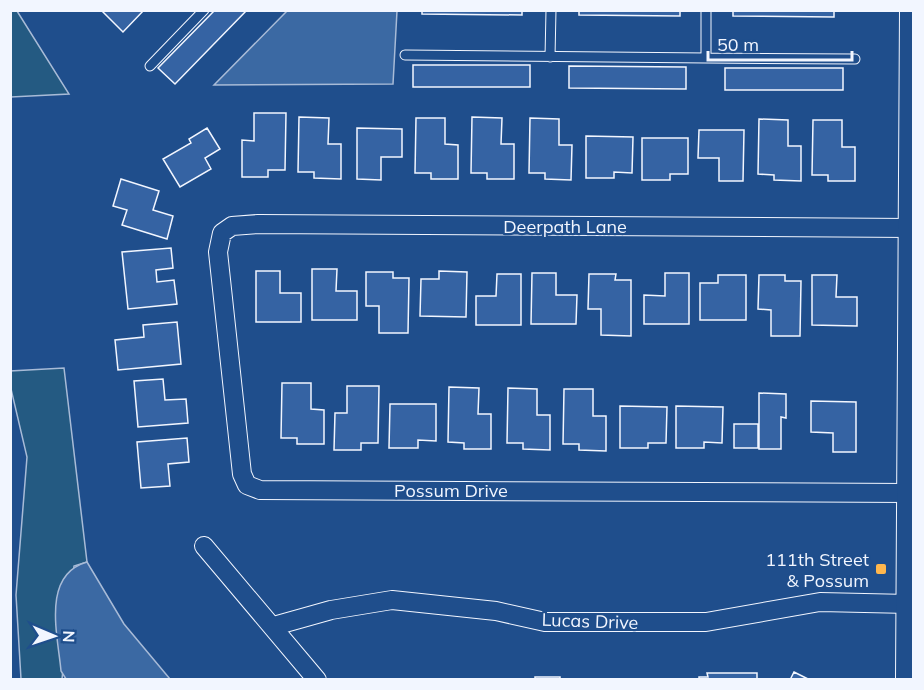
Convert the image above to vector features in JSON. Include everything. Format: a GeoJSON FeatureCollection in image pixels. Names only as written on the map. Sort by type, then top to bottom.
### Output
{"type":"FeatureCollection","features":[{"type":"Feature","properties":{"kind":"main road"},"geometry":{"type":"LineString","coordinates":[[908,680],[912,494],[912,10]]}},
{"type":"Feature","properties":{"kind":"street","name":"Deerpath Lane"},"geometry":{"type":"LineString","coordinates":[[222,233],[232,226],[267,224],[911,228]]}},
{"type":"Feature","properties":{"kind":"street","name":"Possum Drive"},"geometry":{"type":"LineString","coordinates":[[222,233],[219,267],[240,457],[247,485],[260,489],[912,494]]}},
{"type":"Feature","properties":{"kind":"street"},"geometry":{"type":"LineString","coordinates":[[204,546],[274,626],[317,680]]}},
{"type":"Feature","properties":{"kind":"street","name":"Lucas Drive"},"geometry":{"type":"LineString","coordinates":[[274,626],[332,610],[392,600],[496,611],[545,622],[706,622],[820,602],[909,604]]}},
{"type":"Feature","properties":{"kind":"lane"},"geometry":{"type":"LineString","coordinates":[[150,66],[204,10]]}},
{"type":"Feature","properties":{"kind":"lane"},"geometry":{"type":"LineString","coordinates":[[550,57],[551,10]]}},
{"type":"Feature","properties":{"kind":"lane"},"geometry":{"type":"LineString","coordinates":[[706,10],[706,58]]}},
{"type":"Feature","properties":{"kind":"lane"},"geometry":{"type":"LineString","coordinates":[[405,56],[855,59]]}},
{"type":"Feature","properties":{"kind":"shaded area"},"geometry":{"type":"Polygon","coordinates":[[[11,10],[17,11],[69,94],[11,97],[11,10]]]}},
{"type":"Feature","properties":{"kind":"shaded area"},"geometry":{"type":"Polygon","coordinates":[[[287,11],[397,11],[393,84],[214,85],[287,11]]]}},
{"type":"Feature","properties":{"kind":"shaded area"},"geometry":{"type":"Polygon","coordinates":[[[64,368],[87,562],[74,566],[62,679],[21,679],[16,595],[27,457],[11,389],[10,371],[64,368]]]}},
{"type":"Feature","properties":{"kind":"shaded area"},"geometry":{"type":"Polygon","coordinates":[[[87,562],[124,624],[170,679],[66,679],[61,671],[57,641],[58,593],[63,580],[73,569],[87,562]]]}},
{"type":"Feature","properties":{"kind":"building"},"geometry":{"type":"Polygon","coordinates":[[[101,10],[144,10],[123,32],[101,10]]]}},
{"type":"Feature","properties":{"kind":"building"},"geometry":{"type":"Polygon","coordinates":[[[215,10],[247,10],[175,84],[158,68],[215,10]]]}},
{"type":"Feature","properties":{"kind":"building"},"geometry":{"type":"Polygon","coordinates":[[[422,10],[522,10],[522,15],[422,14],[422,10]]]}},
{"type":"Feature","properties":{"kind":"building"},"geometry":{"type":"Polygon","coordinates":[[[579,10],[680,10],[680,16],[579,15],[579,10]]]}},
{"type":"Feature","properties":{"kind":"building"},"geometry":{"type":"Polygon","coordinates":[[[733,10],[834,10],[834,17],[733,16],[733,10]]]}},
{"type":"Feature","properties":{"kind":"building"},"geometry":{"type":"Polygon","coordinates":[[[413,65],[530,65],[530,87],[413,87],[413,65]]]}},
{"type":"Feature","properties":{"kind":"building"},"geometry":{"type":"Polygon","coordinates":[[[569,66],[686,67],[686,89],[569,88],[569,66]]]}},
{"type":"Feature","properties":{"kind":"building"},"geometry":{"type":"Polygon","coordinates":[[[725,68],[843,68],[843,90],[725,90],[725,68]]]}},
{"type":"Feature","properties":{"kind":"building"},"geometry":{"type":"Polygon","coordinates":[[[254,113],[286,113],[285,170],[268,170],[268,177],[242,177],[242,140],[254,141],[254,113]]]}},
{"type":"Feature","properties":{"kind":"building"},"geometry":{"type":"Polygon","coordinates":[[[299,117],[329,118],[328,144],[341,144],[341,179],[314,178],[314,172],[298,172],[299,117]]]}},
{"type":"Feature","properties":{"kind":"building"},"geometry":{"type":"Polygon","coordinates":[[[472,117],[502,118],[501,144],[514,144],[514,179],[487,179],[487,173],[471,173],[472,117]]]}},
{"type":"Feature","properties":{"kind":"building"},"geometry":{"type":"Polygon","coordinates":[[[416,118],[445,118],[445,144],[458,145],[458,179],[431,179],[431,173],[415,173],[416,118]]]}},
{"type":"Feature","properties":{"kind":"building"},"geometry":{"type":"Polygon","coordinates":[[[530,118],[559,119],[559,145],[572,145],[571,180],[545,179],[545,173],[529,173],[530,118]]]}},
{"type":"Feature","properties":{"kind":"building"},"geometry":{"type":"Polygon","coordinates":[[[759,119],[788,120],[788,146],[801,146],[801,181],[774,180],[774,175],[758,174],[759,119]]]}},
{"type":"Feature","properties":{"kind":"building"},"geometry":{"type":"Polygon","coordinates":[[[813,120],[842,120],[842,147],[855,147],[855,181],[828,181],[828,175],[812,175],[813,120]]]}},
{"type":"Feature","properties":{"kind":"building"},"geometry":{"type":"Polygon","coordinates":[[[207,128],[220,149],[205,158],[211,169],[180,187],[163,159],[191,143],[189,139],[207,128]]]}},
{"type":"Feature","properties":{"kind":"building"},"geometry":{"type":"Polygon","coordinates":[[[357,128],[402,129],[402,157],[381,157],[381,180],[357,179],[357,128]]]}},
{"type":"Feature","properties":{"kind":"building"},"geometry":{"type":"Polygon","coordinates":[[[699,130],[744,130],[743,181],[719,181],[719,158],[698,158],[699,130]]]}},
{"type":"Feature","properties":{"kind":"building"},"geometry":{"type":"Polygon","coordinates":[[[586,136],[633,137],[632,173],[614,172],[614,178],[586,178],[586,136]]]}},
{"type":"Feature","properties":{"kind":"building"},"geometry":{"type":"Polygon","coordinates":[[[642,138],[688,138],[688,174],[670,174],[670,180],[642,180],[642,138]]]}},
{"type":"Feature","properties":{"kind":"building"},"geometry":{"type":"Polygon","coordinates":[[[121,179],[159,191],[153,210],[173,216],[167,239],[122,225],[127,210],[113,206],[121,179]]]}},
{"type":"Feature","properties":{"kind":"building"},"geometry":{"type":"Polygon","coordinates":[[[171,248],[173,268],[156,270],[157,282],[174,280],[177,304],[128,309],[122,252],[171,248]]]}},
{"type":"Feature","properties":{"kind":"building"},"geometry":{"type":"Polygon","coordinates":[[[312,269],[337,269],[336,291],[357,291],[357,320],[312,320],[312,269]]]}},
{"type":"Feature","properties":{"kind":"building"},"geometry":{"type":"Polygon","coordinates":[[[256,271],[280,271],[280,293],[301,293],[301,322],[256,322],[256,271]]]}},
{"type":"Feature","properties":{"kind":"building"},"geometry":{"type":"Polygon","coordinates":[[[439,271],[467,272],[466,317],[420,316],[421,279],[439,279],[439,271]]]}},
{"type":"Feature","properties":{"kind":"building"},"geometry":{"type":"Polygon","coordinates":[[[366,272],[393,272],[393,278],[409,278],[408,333],[379,333],[379,306],[366,306],[366,272]]]}},
{"type":"Feature","properties":{"kind":"building"},"geometry":{"type":"Polygon","coordinates":[[[532,273],[556,273],[556,295],[577,295],[576,324],[531,324],[532,273]]]}},
{"type":"Feature","properties":{"kind":"building"},"geometry":{"type":"Polygon","coordinates":[[[665,273],[689,273],[689,324],[644,324],[644,295],[665,296],[665,273]]]}},
{"type":"Feature","properties":{"kind":"building"},"geometry":{"type":"Polygon","coordinates":[[[497,274],[521,274],[521,325],[476,325],[476,296],[496,296],[497,274]]]}},
{"type":"Feature","properties":{"kind":"building"},"geometry":{"type":"Polygon","coordinates":[[[589,274],[616,274],[615,280],[631,280],[631,336],[601,335],[601,309],[588,309],[589,274]]]}},
{"type":"Feature","properties":{"kind":"building"},"geometry":{"type":"Polygon","coordinates":[[[718,275],[746,275],[746,320],[700,320],[700,283],[718,283],[718,275]]]}},
{"type":"Feature","properties":{"kind":"building"},"geometry":{"type":"Polygon","coordinates":[[[759,275],[785,275],[785,281],[801,281],[800,336],[771,336],[771,310],[758,309],[759,275]]]}},
{"type":"Feature","properties":{"kind":"building"},"geometry":{"type":"Polygon","coordinates":[[[812,275],[837,275],[836,297],[857,297],[857,326],[812,325],[812,275]]]}},
{"type":"Feature","properties":{"kind":"building"},"geometry":{"type":"Polygon","coordinates":[[[177,322],[181,364],[118,370],[115,340],[144,337],[143,325],[177,322]]]}},
{"type":"Feature","properties":{"kind":"building"},"geometry":{"type":"Polygon","coordinates":[[[163,379],[165,400],[186,399],[188,423],[138,427],[134,381],[163,379]]]}},
{"type":"Feature","properties":{"kind":"building"},"geometry":{"type":"Polygon","coordinates":[[[282,383],[311,383],[311,409],[324,410],[324,444],[297,444],[297,438],[281,438],[282,383]]]}},
{"type":"Feature","properties":{"kind":"building"},"geometry":{"type":"Polygon","coordinates":[[[347,386],[379,386],[378,443],[361,443],[361,450],[334,450],[335,413],[347,413],[347,386]]]}},
{"type":"Feature","properties":{"kind":"building"},"geometry":{"type":"Polygon","coordinates":[[[449,387],[479,388],[478,414],[491,414],[491,449],[464,449],[464,443],[448,442],[449,387]]]}},
{"type":"Feature","properties":{"kind":"building"},"geometry":{"type":"Polygon","coordinates":[[[508,388],[537,389],[537,415],[550,415],[550,450],[523,449],[523,443],[507,443],[508,388]]]}},
{"type":"Feature","properties":{"kind":"building"},"geometry":{"type":"Polygon","coordinates":[[[564,389],[593,389],[593,416],[606,416],[606,451],[579,450],[579,444],[563,444],[564,389]]]}},
{"type":"Feature","properties":{"kind":"building"},"geometry":{"type":"Polygon","coordinates":[[[759,393],[786,394],[786,418],[781,417],[781,449],[759,449],[759,393]]]}},
{"type":"Feature","properties":{"kind":"building"},"geometry":{"type":"Polygon","coordinates":[[[811,401],[856,402],[856,452],[833,452],[833,433],[811,432],[811,401]]]}},
{"type":"Feature","properties":{"kind":"building"},"geometry":{"type":"Polygon","coordinates":[[[390,404],[436,404],[436,441],[418,440],[418,448],[389,448],[390,404]]]}},
{"type":"Feature","properties":{"kind":"building"},"geometry":{"type":"Polygon","coordinates":[[[620,406],[667,407],[666,443],[648,443],[648,448],[620,448],[620,406]]]}},
{"type":"Feature","properties":{"kind":"building"},"geometry":{"type":"Polygon","coordinates":[[[676,406],[723,407],[722,443],[704,442],[704,448],[676,448],[676,406]]]}},
{"type":"Feature","properties":{"kind":"building"},"geometry":{"type":"Polygon","coordinates":[[[734,424],[758,424],[758,448],[734,448],[734,424]]]}},
{"type":"Feature","properties":{"kind":"building"},"geometry":{"type":"Polygon","coordinates":[[[187,438],[189,462],[168,464],[170,486],[141,488],[137,442],[187,438]]]}},
{"type":"Feature","properties":{"kind":"building"},"geometry":{"type":"Polygon","coordinates":[[[794,672],[810,680],[790,680],[794,672]]]}},
{"type":"Feature","properties":{"kind":"building"},"geometry":{"type":"Polygon","coordinates":[[[707,673],[757,673],[757,680],[699,680],[699,677],[708,677],[707,673]]]}},
{"type":"Feature","properties":{"kind":"building"},"geometry":{"type":"Polygon","coordinates":[[[535,677],[560,677],[560,680],[535,680],[535,677]]]}},
{"type":"Feature","properties":{"kind":"place","name":"111th Street & Possum"},"geometry":{"type":"Point","coordinates":[881,569]}}]}
